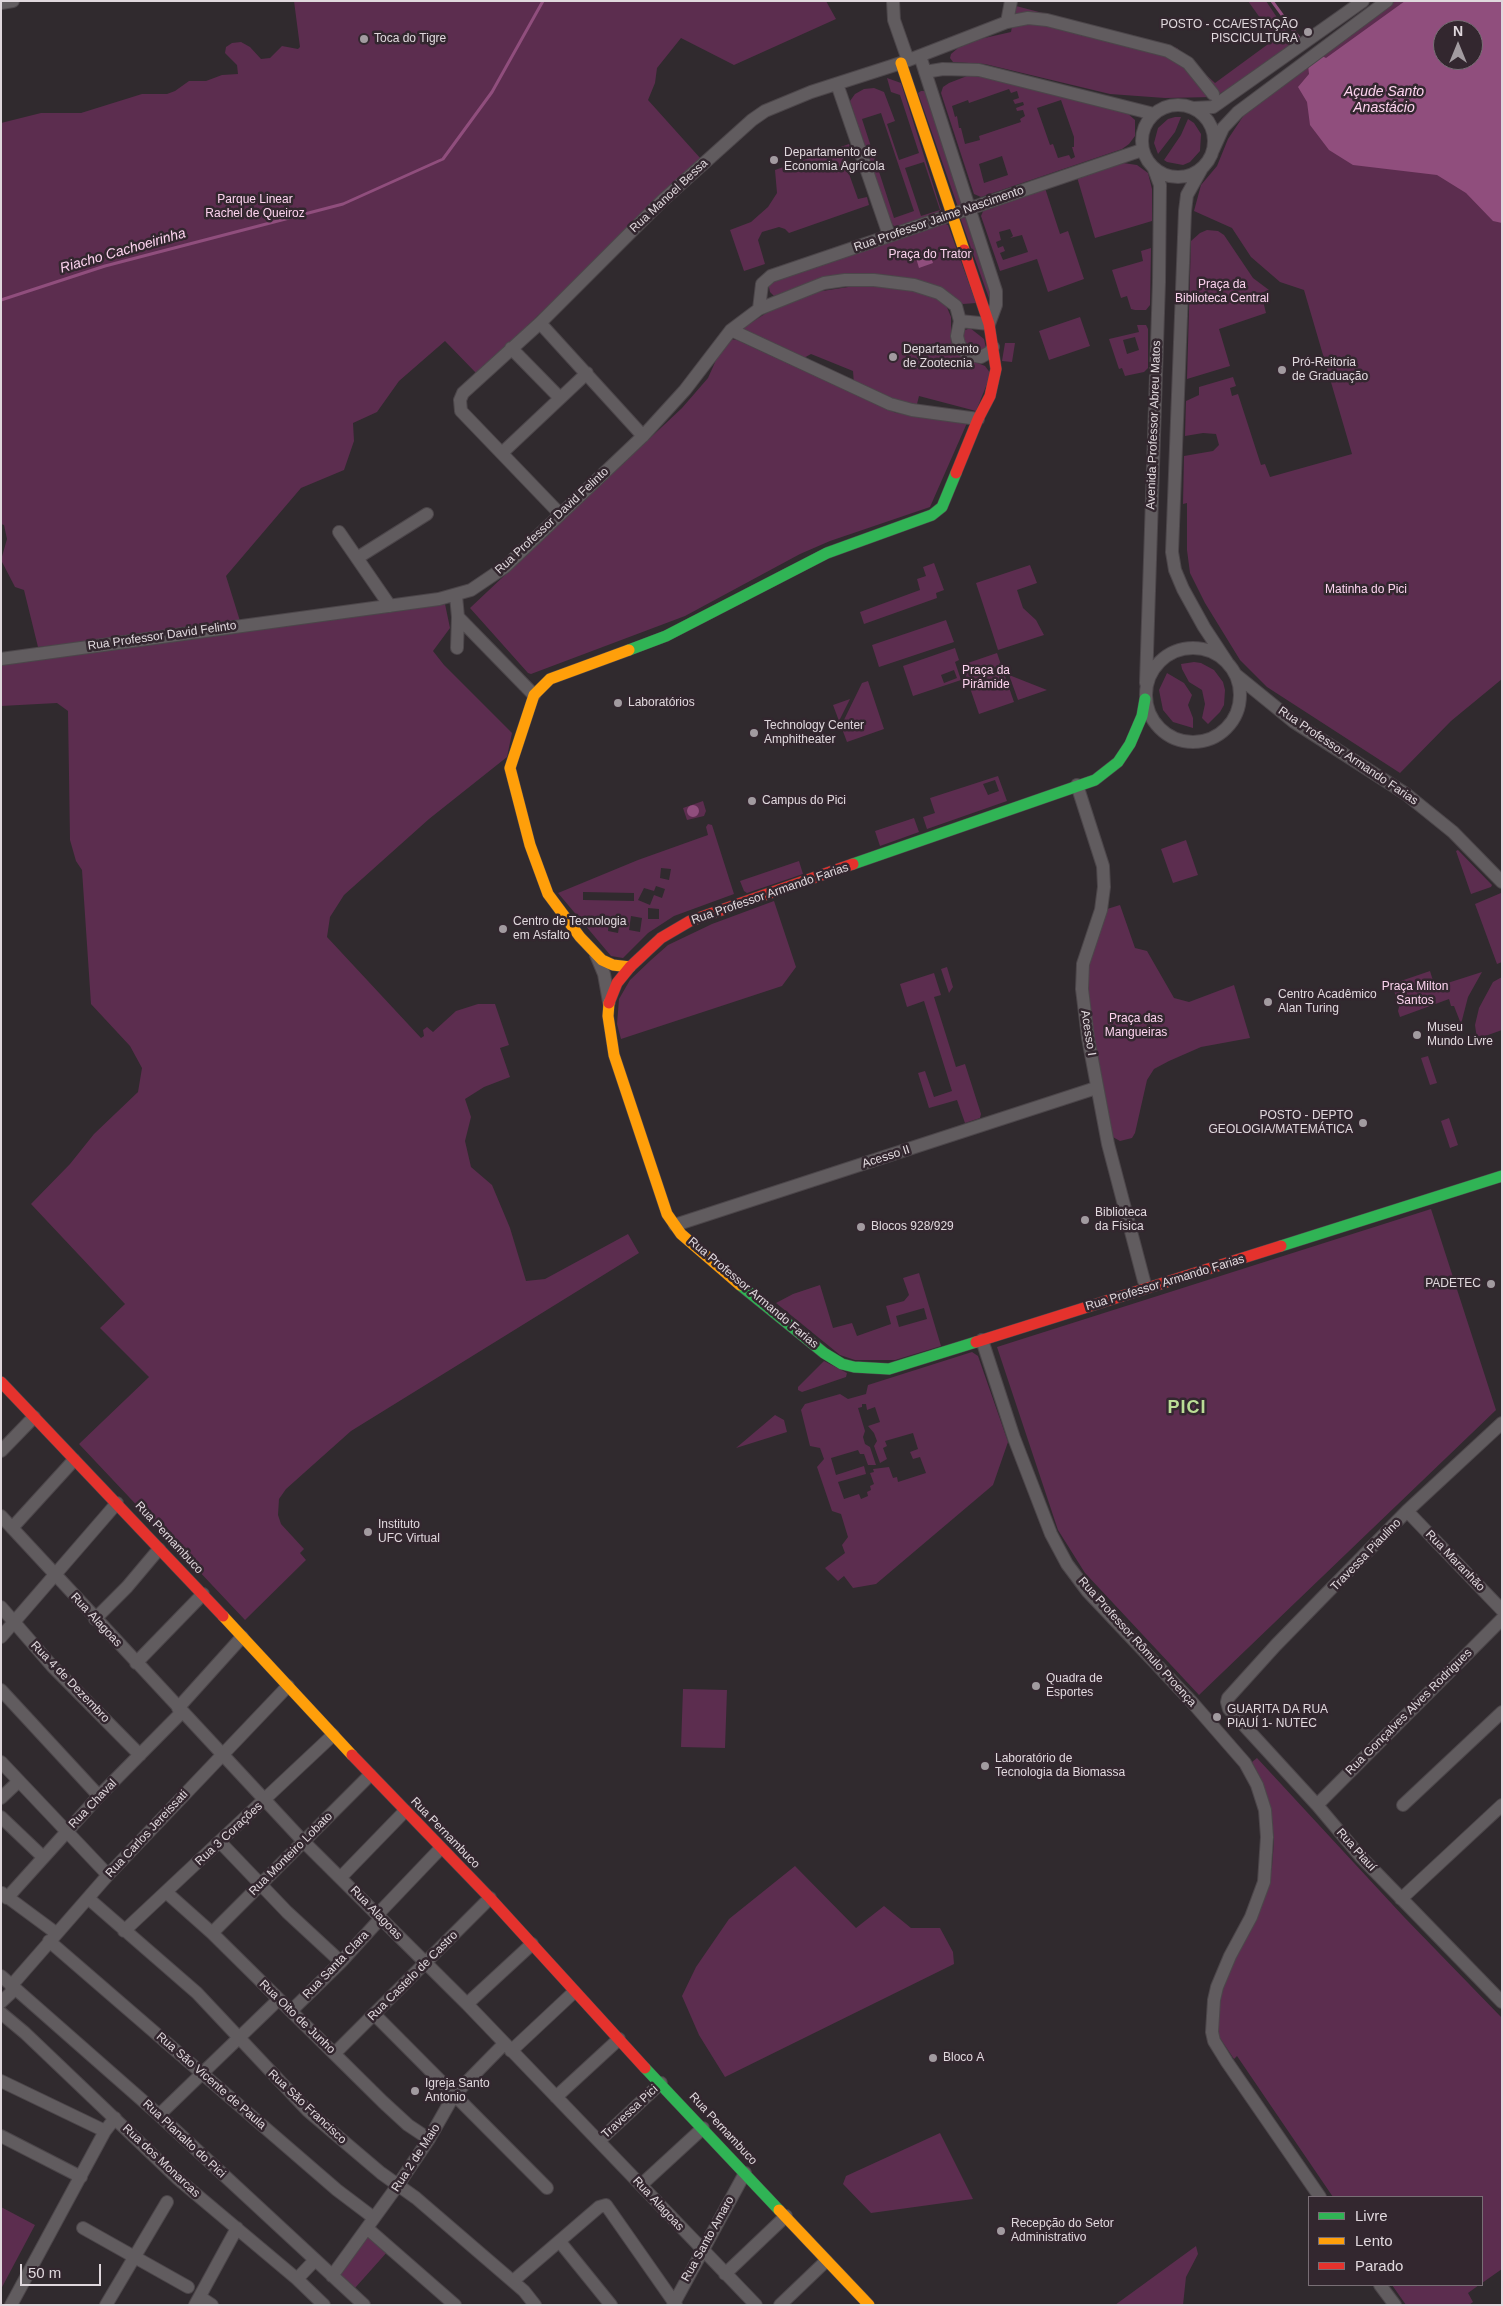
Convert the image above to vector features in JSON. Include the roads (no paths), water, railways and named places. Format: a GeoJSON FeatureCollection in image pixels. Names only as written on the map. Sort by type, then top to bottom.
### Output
{"type":"FeatureCollection","features":[{"type":"Feature","properties":{"kind":"street"},"geometry":{"type":"LineString","coordinates":[[1,3],[12,1]]}},
{"type":"Feature","properties":{"kind":"street"},"geometry":{"type":"LineString","coordinates":[[630,967],[613,965],[602,960],[580,937],[548,894],[530,845],[512,782],[510,768],[534,694],[550,679],[666,636],[828,553],[932,515],[942,507],[978,418],[990,396],[995,380],[996,369],[989,324],[953,214],[910,60],[894,20],[893,1]]}},
{"type":"Feature","properties":{"kind":"street"},"geometry":{"type":"LineString","coordinates":[[1007,22],[1012,1]]}},
{"type":"Feature","properties":{"kind":"street"},"geometry":{"type":"LineString","coordinates":[[1363,1],[1213,107],[1169,106],[1154,114],[1144,129],[1142,150],[1147,161],[1154,169],[1173,178],[1193,174],[1202,168],[1209,160],[1223,128],[1230,119],[1304,61],[1386,1]]}},
{"type":"Feature","properties":{"kind":"street","name":"Rua Manoel Bessa"},"geometry":{"type":"LineString","coordinates":[[502,454],[461,411],[460,400],[463,393],[540,323],[662,201],[752,120],[782,103],[910,60],[1007,22],[1028,18],[1047,20],[1168,51],[1188,64],[1213,94]]}},
{"type":"Feature","properties":{"kind":"street"},"geometry":{"type":"LineString","coordinates":[[910,60],[925,72],[996,291],[996,305],[989,324]]}},
{"type":"Feature","properties":{"kind":"street"},"geometry":{"type":"LineString","coordinates":[[925,72],[943,69],[979,70],[1154,114]]}},
{"type":"Feature","properties":{"kind":"street"},"geometry":{"type":"LineString","coordinates":[[837,84],[889,235]]}},
{"type":"Feature","properties":{"kind":"street"},"geometry":{"type":"LineString","coordinates":[[1193,108],[1203,115],[1212,129],[1214,139],[1213,150]]}},
{"type":"Feature","properties":{"kind":"street","name":"Rua Professor Jaime Nascimento"},"geometry":{"type":"LineString","coordinates":[[758,309],[762,284],[771,276],[889,235],[970,210],[1142,150]]}},
{"type":"Feature","properties":{"kind":"street","name":"Avenida Professor Abreu Matos"},"geometry":{"type":"LineString","coordinates":[[1202,168],[1187,196],[1172,552],[1175,570],[1183,589],[1204,627],[1227,662]]}},
{"type":"Feature","properties":{"kind":"street","name":"Avenida Professor Abreu Matos"},"geometry":{"type":"LineString","coordinates":[[1146,683],[1159,282],[1160,185],[1154,169]]}},
{"type":"Feature","properties":{"kind":"street","name":"Rua Professor David Felinto"},"geometry":{"type":"LineString","coordinates":[[1,659],[390,606],[456,596],[472,590],[489,580],[643,436],[685,390],[731,330],[758,309],[824,284],[845,280],[874,280],[914,285],[939,293],[956,306],[960,321],[957,336],[963,350],[971,355],[981,357],[990,352],[993,346]]}},
{"type":"Feature","properties":{"kind":"street"},"geometry":{"type":"LineString","coordinates":[[1159,282],[1182,282]]}},
{"type":"Feature","properties":{"kind":"street"},"geometry":{"type":"LineString","coordinates":[[960,321],[989,324]]}},
{"type":"Feature","properties":{"kind":"street"},"geometry":{"type":"LineString","coordinates":[[540,323],[643,436]]}},
{"type":"Feature","properties":{"kind":"street"},"geometry":{"type":"LineString","coordinates":[[731,330],[890,404],[912,410],[978,418]]}},
{"type":"Feature","properties":{"kind":"street"},"geometry":{"type":"LineString","coordinates":[[511,348],[560,398]]}},
{"type":"Feature","properties":{"kind":"street"},"geometry":{"type":"LineString","coordinates":[[560,514],[502,454],[587,373]]}},
{"type":"Feature","properties":{"kind":"street"},"geometry":{"type":"LineString","coordinates":[[357,558],[427,514]]}},
{"type":"Feature","properties":{"kind":"street"},"geometry":{"type":"LineString","coordinates":[[339,532],[390,606]]}},
{"type":"Feature","properties":{"kind":"street"},"geometry":{"type":"LineString","coordinates":[[456,596],[458,617],[457,648]]}},
{"type":"Feature","properties":{"kind":"street"},"geometry":{"type":"LineString","coordinates":[[458,617],[534,694]]}},
{"type":"Feature","properties":{"kind":"street"},"geometry":{"type":"LineString","coordinates":[[1190,647],[1206,649],[1221,656],[1227,662],[1236,674],[1240,697],[1237,712],[1229,725],[1217,735],[1203,741],[1187,741],[1172,737],[1160,729],[1151,716],[1145,699],[1146,683],[1151,672],[1161,659],[1175,651],[1190,647]]}},
{"type":"Feature","properties":{"kind":"street","name":"Rua Professor Armando Farias"},"geometry":{"type":"LineString","coordinates":[[1236,674],[1294,722],[1406,794],[1453,832],[1502,882]]}},
{"type":"Feature","properties":{"kind":"street","name":"Rua Professor Armando Farias"},"geometry":{"type":"LineString","coordinates":[[1145,699],[1142,716],[1130,744],[1118,762],[1095,780],[690,921],[661,938],[630,967],[617,983],[610,1002],[608,1016],[614,1055],[656,1185],[667,1214],[675,1225],[701,1253],[824,1353],[842,1364],[865,1368],[890,1369],[1502,1176]]}},
{"type":"Feature","properties":{"kind":"street","name":"Acesso I"},"geometry":{"type":"LineString","coordinates":[[1076,786],[1103,866],[1103,898],[1083,964],[1082,989],[1096,1088],[1144,1281]]}},
{"type":"Feature","properties":{"kind":"street"},"geometry":{"type":"LineString","coordinates":[[594,950],[602,969],[610,1002]]}},
{"type":"Feature","properties":{"kind":"street","name":"Acesso II"},"geometry":{"type":"LineString","coordinates":[[675,1225],[1096,1088]]}},
{"type":"Feature","properties":{"kind":"street","name":"Rua Professor Rômulo Proença"},"geometry":{"type":"LineString","coordinates":[[982,1340],[1014,1438],[1051,1534],[1067,1564],[1088,1592],[1191,1701],[1244,1764],[1257,1785],[1265,1810],[1268,1837],[1264,1882],[1251,1917],[1230,1956],[1217,1987],[1214,2000],[1212,2032],[1214,2041],[1227,2062],[1319,2196]]}},
{"type":"Feature","properties":{"kind":"street","name":"Rua Pernambuco"},"geometry":{"type":"LineString","coordinates":[[1,1382],[160,1548],[440,1849],[490,1898],[574,1992],[869,2305]]}},
{"type":"Feature","properties":{"kind":"street"},"geometry":{"type":"LineString","coordinates":[[1,1451],[34,1416]]}},
{"type":"Feature","properties":{"kind":"street","name":"Travessa Piaulino"},"geometry":{"type":"LineString","coordinates":[[1234,1691],[1408,1511],[1502,1423]]}},
{"type":"Feature","properties":{"kind":"street"},"geometry":{"type":"LineString","coordinates":[[12,1528],[74,1460]]}},
{"type":"Feature","properties":{"kind":"street"},"geometry":{"type":"LineString","coordinates":[[1,1637],[117,1503]]}},
{"type":"Feature","properties":{"kind":"street","name":"Rua Maranhão"},"geometry":{"type":"LineString","coordinates":[[1408,1511],[1502,1610]]}},
{"type":"Feature","properties":{"kind":"street","name":"Rua Alagoas"},"geometry":{"type":"LineString","coordinates":[[1,1516],[304,1841],[467,2004],[701,2250],[756,2305]]}},
{"type":"Feature","properties":{"kind":"street"},"geometry":{"type":"LineString","coordinates":[[95,1619],[127,1587],[160,1548]]}},
{"type":"Feature","properties":{"kind":"street"},"geometry":{"type":"LineString","coordinates":[[136,1663],[203,1594]]}},
{"type":"Feature","properties":{"kind":"street","name":"Rua 4 de Dezembro"},"geometry":{"type":"LineString","coordinates":[[1,1607],[52,1666],[140,1755]]}},
{"type":"Feature","properties":{"kind":"street","name":"Rua Gonçalves Alves Rodrigues"},"geometry":{"type":"LineString","coordinates":[[1316,1805],[1502,1619]]}},
{"type":"Feature","properties":{"kind":"street","name":"Rua Chaval"},"geometry":{"type":"LineString","coordinates":[[4,1895],[43,1858],[66,1831],[140,1755],[242,1637]]}},
{"type":"Feature","properties":{"kind":"street","name":"Rua Carlos Jereissati"},"geometry":{"type":"LineString","coordinates":[[1,2002],[52,1937],[89,1899],[108,1875],[288,1686]]}},
{"type":"Feature","properties":{"kind":"street"},"geometry":{"type":"LineString","coordinates":[[1,1690],[99,1796]]}},
{"type":"Feature","properties":{"kind":"street","name":"Rua Piauí"},"geometry":{"type":"LineString","coordinates":[[1234,1691],[1228,1698],[1229,1709],[1360,1856],[1500,1996]]}},
{"type":"Feature","properties":{"kind":"street"},"geometry":{"type":"LineString","coordinates":[[1403,1805],[1502,1712]]}},
{"type":"Feature","properties":{"kind":"street","name":"Rua 3 Corações"},"geometry":{"type":"LineString","coordinates":[[124,1931],[333,1735]]}},
{"type":"Feature","properties":{"kind":"street"},"geometry":{"type":"LineString","coordinates":[[1,1762],[108,1875]]}},
{"type":"Feature","properties":{"kind":"street","name":"Rua Monteiro Lobato"},"geometry":{"type":"LineString","coordinates":[[212,1934],[370,1775]]}},
{"type":"Feature","properties":{"kind":"street"},"geometry":{"type":"LineString","coordinates":[[1,1798],[19,1781]]}},
{"type":"Feature","properties":{"kind":"street"},"geometry":{"type":"LineString","coordinates":[[1401,1898],[1502,1804]]}},
{"type":"Feature","properties":{"kind":"street"},"geometry":{"type":"LineString","coordinates":[[341,1878],[405,1811]]}},
{"type":"Feature","properties":{"kind":"street"},"geometry":{"type":"LineString","coordinates":[[1,1817],[43,1858]]}},
{"type":"Feature","properties":{"kind":"street"},"geometry":{"type":"LineString","coordinates":[[220,1842],[293,1918],[341,1962]]}},
{"type":"Feature","properties":{"kind":"street","name":"Rua Santa Clara"},"geometry":{"type":"LineString","coordinates":[[291,2010],[341,1962],[440,1849]]}},
{"type":"Feature","properties":{"kind":"street","name":"Rua Oito de Junho"},"geometry":{"type":"LineString","coordinates":[[166,1892],[212,1934],[278,2000],[291,2010],[408,2125],[429,2139]]}},
{"type":"Feature","properties":{"kind":"street","name":"Rua São Vicente de Paula"},"geometry":{"type":"LineString","coordinates":[[4,1895],[337,2190],[454,2305]]}},
{"type":"Feature","properties":{"kind":"street","name":"Rua Castelo de Castro"},"geometry":{"type":"LineString","coordinates":[[335,2053],[490,1898]]}},
{"type":"Feature","properties":{"kind":"street","name":"Rua São Francisco"},"geometry":{"type":"LineString","coordinates":[[89,1899],[197,1993],[308,2111],[380,2173],[416,2198],[524,2291],[535,2305]]}},
{"type":"Feature","properties":{"kind":"street"},"geometry":{"type":"LineString","coordinates":[[467,2004],[532,1944]]}},
{"type":"Feature","properties":{"kind":"street","name":"Rua Planalto do Pici"},"geometry":{"type":"LineString","coordinates":[[1,1976],[159,2115],[364,2305]]}},
{"type":"Feature","properties":{"kind":"street","name":"Rua 2 de Maio"},"geometry":{"type":"LineString","coordinates":[[332,2276],[398,2185],[429,2139],[454,2096],[574,1992]]}},
{"type":"Feature","properties":{"kind":"street"},"geometry":{"type":"LineString","coordinates":[[159,2115],[204,2074],[239,2036],[278,2000]]}},
{"type":"Feature","properties":{"kind":"street","name":"Rua dos Monarcas"},"geometry":{"type":"LineString","coordinates":[[1,2014],[115,2118],[178,2179],[297,2279],[324,2305]]}},
{"type":"Feature","properties":{"kind":"street"},"geometry":{"type":"LineString","coordinates":[[375,2015],[548,2188]]}},
{"type":"Feature","properties":{"kind":"street"},"geometry":{"type":"LineString","coordinates":[[556,2097],[620,2039]]}},
{"type":"Feature","properties":{"kind":"street"},"geometry":{"type":"LineString","coordinates":[[1,2081],[105,2131]]}},
{"type":"Feature","properties":{"kind":"street","name":"Travessa Pici"},"geometry":{"type":"LineString","coordinates":[[599,2141],[661,2083]]}},
{"type":"Feature","properties":{"kind":"street"},"geometry":{"type":"LineString","coordinates":[[11,2305],[105,2131],[115,2118]]}},
{"type":"Feature","properties":{"kind":"street"},"geometry":{"type":"LineString","coordinates":[[641,2185],[703,2128]]}},
{"type":"Feature","properties":{"kind":"street"},"geometry":{"type":"LineString","coordinates":[[1,2136],[81,2177]]}},
{"type":"Feature","properties":{"kind":"street","name":"Rua Santo Amaro"},"geometry":{"type":"LineString","coordinates":[[674,2304],[701,2250],[745,2173]]}},
{"type":"Feature","properties":{"kind":"street"},"geometry":{"type":"LineString","coordinates":[[106,2305],[167,2202]]}},
{"type":"Feature","properties":{"kind":"street"},"geometry":{"type":"LineString","coordinates":[[513,2282],[599,2207],[608,2206],[674,2304]]}},
{"type":"Feature","properties":{"kind":"street"},"geometry":{"type":"LineString","coordinates":[[725,2274],[786,2216]]}},
{"type":"Feature","properties":{"kind":"street"},"geometry":{"type":"LineString","coordinates":[[83,2228],[188,2287]]}},
{"type":"Feature","properties":{"kind":"street"},"geometry":{"type":"LineString","coordinates":[[212,2305],[198,2301],[237,2228]]}},
{"type":"Feature","properties":{"kind":"street"},"geometry":{"type":"LineString","coordinates":[[560,2242],[611,2305]]}},
{"type":"Feature","properties":{"kind":"street"},"geometry":{"type":"LineString","coordinates":[[297,2279],[315,2260]]}},
{"type":"Feature","properties":{"kind":"street"},"geometry":{"type":"LineString","coordinates":[[780,2305],[826,2261]]}},
{"type":"Feature","properties":{"kind":"street"},"geometry":{"type":"LineString","coordinates":[[1381,2286],[1394,2305]]}},
{"type":"Feature","properties":{"kind":"water","name":"Açude Santo Anastácio"},"geometry":{"type":"Polygon","coordinates":[[[1405,1],[1502,1],[1502,223],[1493,221],[1466,193],[1437,175],[1353,165],[1329,150],[1310,125],[1307,102],[1298,87],[1309,74],[1308,65],[1322,56],[1326,58],[1405,1]]]}},
{"type":"Feature","properties":{"kind":"water"},"geometry":{"type":"Polygon","coordinates":[[[923,252],[926,254],[924,257],[928,260],[931,257],[933,263],[919,268],[916,258],[923,252]]]}},
{"type":"Feature","properties":{"kind":"water"},"geometry":{"type":"Polygon","coordinates":[[[693,805],[699,811],[693,817],[687,811],[693,805]]]}},
{"type":"Feature","properties":{"kind":"waterway","name":"Riacho Cachoeirinha"},"geometry":{"type":"LineString","coordinates":[[1,300],[105,266],[343,204],[443,159],[492,92],[543,1]]}},
{"type":"Feature","properties":{"kind":"waterway"},"geometry":{"type":"LineString","coordinates":[[1272,1],[1299,38]]}},
{"type":"Feature","properties":{"kind":"place","name":"POSTO - CCA/ESTAÇÃO PISCICULTURA"},"geometry":{"type":"Point","coordinates":[1308,32]}},
{"type":"Feature","properties":{"kind":"place","name":"Toca do Tigre"},"geometry":{"type":"Point","coordinates":[364,39]}},
{"type":"Feature","properties":{"kind":"place","name":"Departamento de Economia Agrícola"},"geometry":{"type":"Point","coordinates":[774,160]}},
{"type":"Feature","properties":{"kind":"place","name":"Departamento de Zootecnia"},"geometry":{"type":"Point","coordinates":[893,357]}},
{"type":"Feature","properties":{"kind":"place","name":"Pró-Reitoria de Graduação"},"geometry":{"type":"Point","coordinates":[1282,370]}},
{"type":"Feature","properties":{"kind":"place","name":"Laboratórios"},"geometry":{"type":"Point","coordinates":[618,703]}},
{"type":"Feature","properties":{"kind":"place","name":"Technology Center Amphitheater"},"geometry":{"type":"Point","coordinates":[754,733]}},
{"type":"Feature","properties":{"kind":"place","name":"Campus do Pici"},"geometry":{"type":"Point","coordinates":[752,801]}},
{"type":"Feature","properties":{"kind":"place","name":"Centro de Tecnologia em Asfalto"},"geometry":{"type":"Point","coordinates":[503,929]}},
{"type":"Feature","properties":{"kind":"place","name":"Centro Acadêmico Alan Turing"},"geometry":{"type":"Point","coordinates":[1268,1002]}},
{"type":"Feature","properties":{"kind":"place","name":"Museu Mundo Livre"},"geometry":{"type":"Point","coordinates":[1417,1035]}},
{"type":"Feature","properties":{"kind":"place","name":"POSTO - DEPTO GEOLOGIA/MATEMÁTICA"},"geometry":{"type":"Point","coordinates":[1363,1123]}},
{"type":"Feature","properties":{"kind":"place","name":"Biblioteca da Física"},"geometry":{"type":"Point","coordinates":[1085,1220]}},
{"type":"Feature","properties":{"kind":"place","name":"Blocos 928/929"},"geometry":{"type":"Point","coordinates":[861,1227]}},
{"type":"Feature","properties":{"kind":"place","name":"PADETEC"},"geometry":{"type":"Point","coordinates":[1491,1284]}},
{"type":"Feature","properties":{"kind":"place","name":"Instituto UFC Virtual"},"geometry":{"type":"Point","coordinates":[368,1532]}},
{"type":"Feature","properties":{"kind":"place","name":"Quadra de Esportes"},"geometry":{"type":"Point","coordinates":[1036,1686]}},
{"type":"Feature","properties":{"kind":"place","name":"GUARITA DA RUA PIAUÍ 1- NUTEC"},"geometry":{"type":"Point","coordinates":[1217,1717]}},
{"type":"Feature","properties":{"kind":"place","name":"Laboratório de Tecnologia da Biomassa"},"geometry":{"type":"Point","coordinates":[985,1766]}},
{"type":"Feature","properties":{"kind":"place","name":"Bloco A"},"geometry":{"type":"Point","coordinates":[933,2058]}},
{"type":"Feature","properties":{"kind":"place","name":"Igreja Santo Antonio"},"geometry":{"type":"Point","coordinates":[415,2091]}},
{"type":"Feature","properties":{"kind":"place","name":"Recepção do Setor Administrativo"},"geometry":{"type":"Point","coordinates":[1001,2231]}},
{"type":"Feature","properties":{"kind":"district","name":"PICI"},"geometry":{"type":"Point","coordinates":[1187,1408]}},
{"type":"Feature","properties":{"kind":"park label","name":"Parque Linear Rachel de Queiroz"},"geometry":{"type":"Point","coordinates":[255,207]}},
{"type":"Feature","properties":{"kind":"park label","name":"Praça do Trator"},"geometry":{"type":"Point","coordinates":[930,255]}},
{"type":"Feature","properties":{"kind":"park label","name":"Praça da Biblioteca Central"},"geometry":{"type":"Point","coordinates":[1222,292]}},
{"type":"Feature","properties":{"kind":"park label","name":"Matinha do Pici"},"geometry":{"type":"Point","coordinates":[1366,590]}},
{"type":"Feature","properties":{"kind":"park label","name":"Praça da Pirâmide"},"geometry":{"type":"Point","coordinates":[986,678]}},
{"type":"Feature","properties":{"kind":"park label","name":"Praça Milton Santos"},"geometry":{"type":"Point","coordinates":[1415,994]}},
{"type":"Feature","properties":{"kind":"park label","name":"Praça das Mangueiras"},"geometry":{"type":"Point","coordinates":[1136,1026]}}]}
